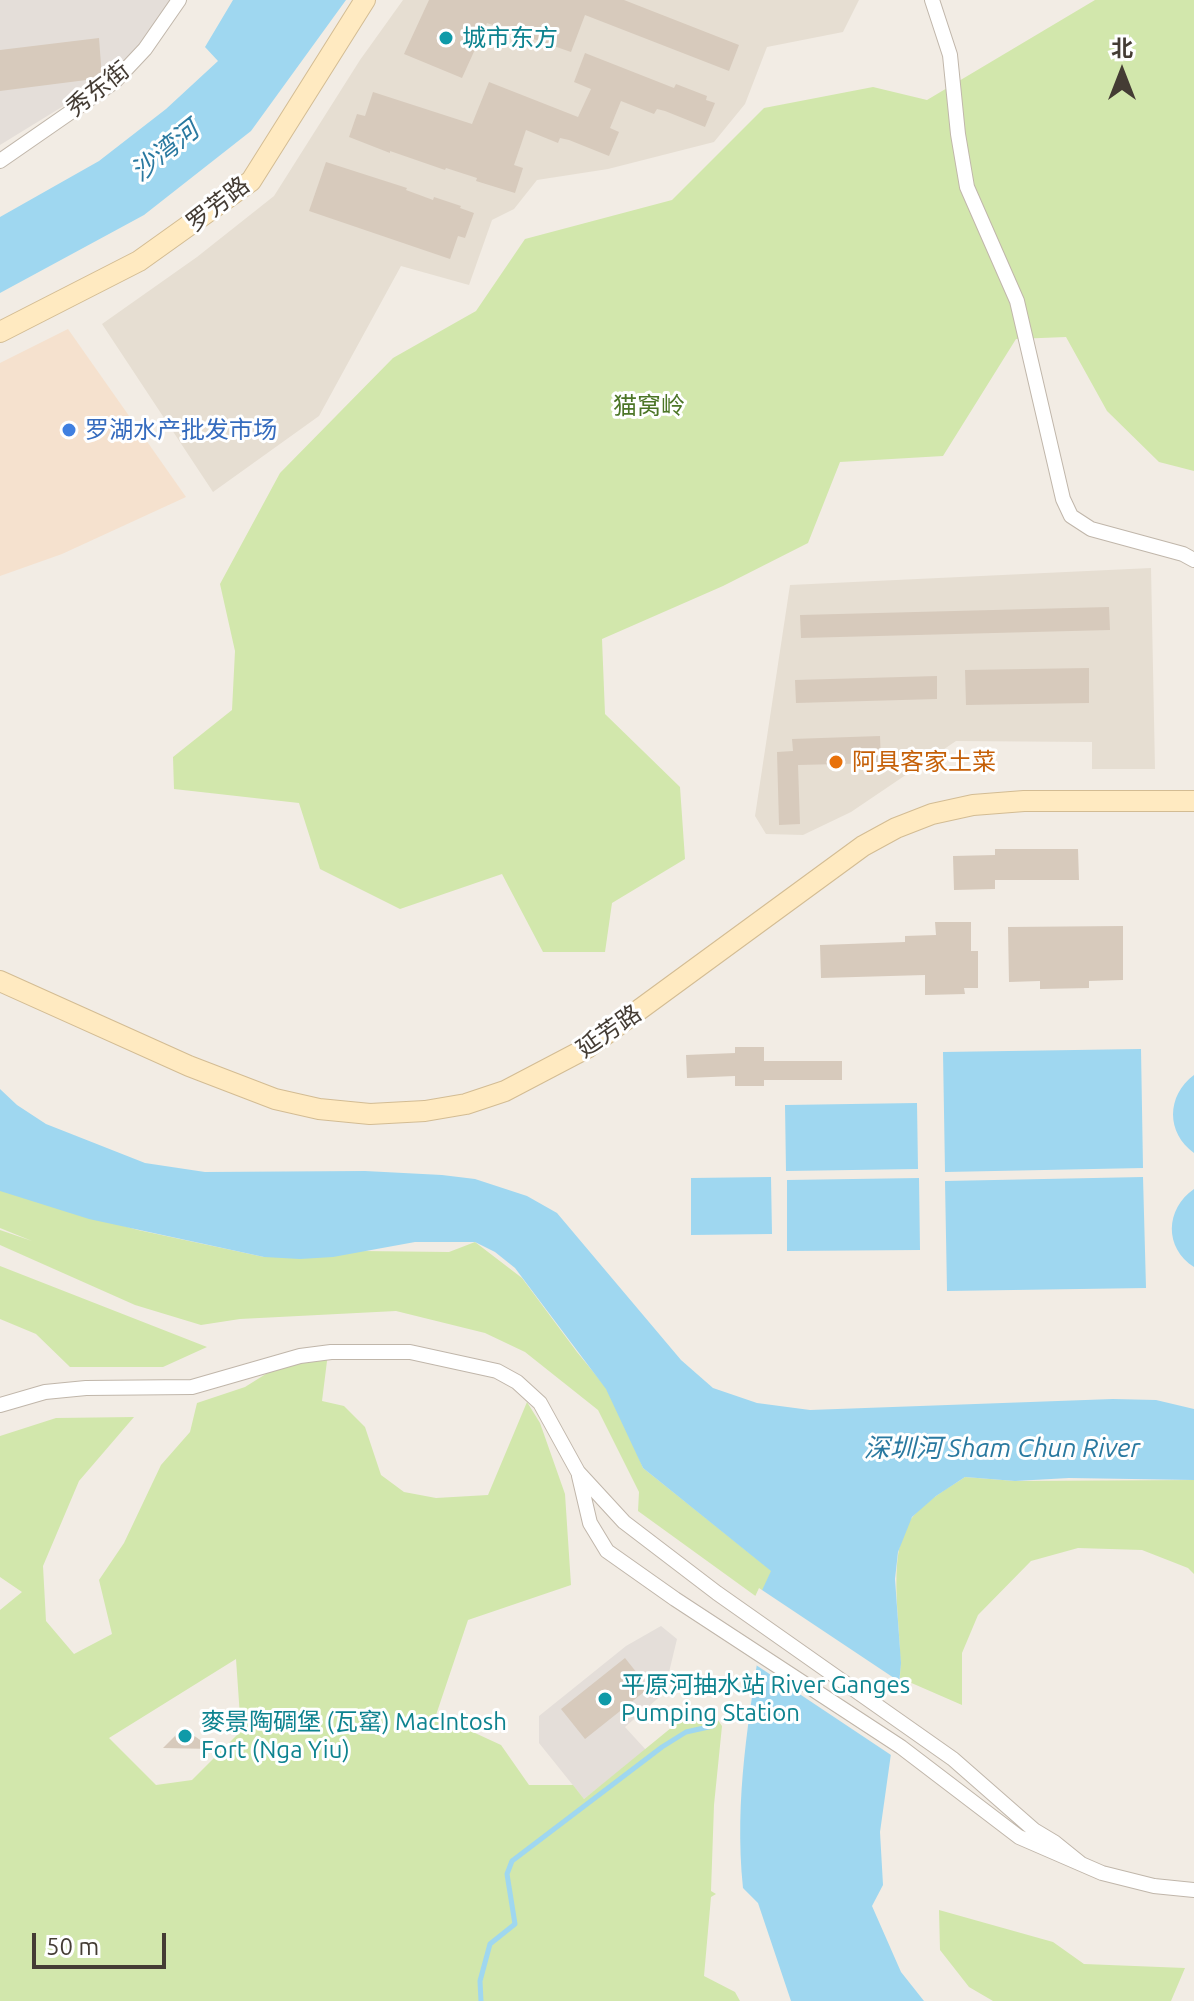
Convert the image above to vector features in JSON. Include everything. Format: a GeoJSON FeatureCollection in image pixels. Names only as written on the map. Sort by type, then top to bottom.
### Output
{"type":"FeatureCollection","features":[{"type":"Feature","properties":{"kind":"main road","name":"罗芳路"},"geometry":{"type":"LineString","coordinates":[[0,332],[139,261],[251,181],[365,0]]}},
{"type":"Feature","properties":{"kind":"main road","name":"延芳路"},"geometry":{"type":"LineString","coordinates":[[0,981],[189,1066],[275,1099],[319,1109],[370,1114],[425,1111],[466,1104],[505,1091],[587,1048],[863,846],[896,828],[932,814],[973,805],[1024,801],[1194,801]]}},
{"type":"Feature","properties":{"kind":"street","name":"秀东街"},"geometry":{"type":"LineString","coordinates":[[0,161],[114,82],[145,49],[179,0]]}},
{"type":"Feature","properties":{"kind":"street"},"geometry":{"type":"LineString","coordinates":[[932,0],[950,55],[967,187],[1017,301],[1063,499],[1071,516],[1091,529],[1190,553]]}},
{"type":"Feature","properties":{"kind":"street"},"geometry":{"type":"LineString","coordinates":[[0,1405],[45,1392],[86,1388],[192,1387],[300,1356],[331,1352],[410,1352],[487,1368],[517,1382],[546,1412],[578,1472],[624,1522],[717,1593],[953,1759],[1034,1830],[1080,1863]]}},
{"type":"Feature","properties":{"kind":"street"},"geometry":{"type":"LineString","coordinates":[[578,1472],[590,1523],[607,1551],[901,1747],[1019,1837],[1125,1880],[1194,1890]]}},
{"type":"Feature","properties":{"kind":"shaded area"},"geometry":{"type":"Polygon","coordinates":[[[0,0],[171,0],[139,49],[109,78],[0,145],[0,0]]]}},
{"type":"Feature","properties":{"kind":"shaded area"},"geometry":{"type":"Polygon","coordinates":[[[403,0],[859,0],[843,32],[767,47],[745,104],[714,142],[608,169],[537,180],[514,209],[492,220],[469,285],[401,266],[319,416],[213,492],[102,324],[197,257],[274,196],[360,60],[403,0]]]}},
{"type":"Feature","properties":{"kind":"shaded area","name":"罗湖水产批发市场"},"geometry":{"type":"Polygon","coordinates":[[[68,329],[186,497],[62,554],[0,576],[0,363],[68,329]]]}},
{"type":"Feature","properties":{"kind":"shaded area"},"geometry":{"type":"Polygon","coordinates":[[[1151,568],[1155,769],[1092,769],[1092,742],[956,741],[851,812],[803,835],[766,834],[755,816],[790,585],[1151,568]]]}},
{"type":"Feature","properties":{"kind":"shaded area"},"geometry":{"type":"Polygon","coordinates":[[[661,1626],[677,1639],[664,1693],[625,1727],[646,1750],[584,1799],[539,1743],[539,1716],[626,1646],[661,1626]]]}},
{"type":"Feature","properties":{"kind":"green space","name":"猫窝岭"},"geometry":{"type":"Polygon","coordinates":[[[1095,0],[1194,0],[1194,471],[1159,462],[1107,411],[1066,337],[1016,339],[943,456],[840,462],[808,543],[723,586],[602,639],[605,714],[680,787],[685,859],[612,903],[605,952],[543,952],[502,874],[400,909],[320,869],[299,803],[174,789],[173,757],[232,710],[235,651],[220,584],[280,473],[393,358],[476,311],[525,239],[672,200],[764,108],[873,87],[927,100],[1095,0]]]}},
{"type":"Feature","properties":{"kind":"green space"},"geometry":{"type":"Polygon","coordinates":[[[0,1190],[138,1230],[264,1257],[361,1251],[449,1252],[475,1242],[522,1278],[617,1401],[643,1468],[772,1571],[761,1600],[638,1511],[639,1492],[598,1410],[525,1352],[485,1333],[396,1311],[240,1319],[201,1325],[135,1305],[0,1245],[0,1230],[32,1241],[0,1228],[0,1190]]]}},
{"type":"Feature","properties":{"kind":"green space"},"geometry":{"type":"Polygon","coordinates":[[[0,1266],[207,1347],[163,1367],[70,1367],[36,1334],[0,1319],[0,1266]]]}},
{"type":"Feature","properties":{"kind":"green space"},"geometry":{"type":"Polygon","coordinates":[[[328,1353],[322,1401],[344,1406],[365,1427],[381,1475],[404,1492],[436,1498],[488,1495],[527,1402],[540,1423],[565,1494],[571,1585],[468,1620],[436,1715],[501,1745],[529,1785],[573,1785],[584,1799],[693,1710],[710,1709],[722,1726],[714,1805],[711,1891],[716,1894],[711,1897],[704,1976],[735,1992],[740,2001],[0,2001],[0,1610],[22,1592],[0,1577],[0,1436],[56,1418],[134,1417],[79,1481],[43,1566],[46,1621],[74,1654],[112,1634],[99,1580],[124,1543],[161,1465],[190,1432],[197,1403],[245,1387],[269,1372],[328,1353]],[[236,1659],[109,1738],[156,1785],[192,1780],[241,1731],[236,1659]]]}},
{"type":"Feature","properties":{"kind":"green space"},"geometry":{"type":"Polygon","coordinates":[[[965,1477],[1015,1481],[1194,1480],[1194,1574],[1188,1568],[1142,1550],[1078,1548],[1031,1561],[978,1615],[962,1653],[962,1705],[900,1678],[897,1569],[905,1529],[915,1514],[965,1477]]]}},
{"type":"Feature","properties":{"kind":"green space"},"geometry":{"type":"Polygon","coordinates":[[[939,1910],[1053,1942],[1084,1964],[1185,1968],[1171,2001],[993,2001],[969,1987],[940,1950],[939,1910]]]}},
{"type":"Feature","properties":{"kind":"water","name":"沙湾河"},"geometry":{"type":"Polygon","coordinates":[[[233,0],[346,0],[251,131],[144,215],[0,293],[0,217],[99,161],[166,109],[218,61],[205,47],[233,0]]]}},
{"type":"Feature","properties":{"kind":"water"},"geometry":{"type":"Polygon","coordinates":[[[1141,1049],[1143,1168],[945,1172],[943,1052],[1141,1049]]]}},
{"type":"Feature","properties":{"kind":"water"},"geometry":{"type":"Polygon","coordinates":[[[1194,1075],[1194,1153],[1178,1135],[1173,1114],[1178,1093],[1194,1075]]]}},
{"type":"Feature","properties":{"kind":"water","name":"深圳河 Sham Chun River"},"geometry":{"type":"Polygon","coordinates":[[[0,1089],[17,1105],[46,1124],[145,1163],[205,1172],[365,1171],[442,1175],[475,1179],[527,1196],[557,1213],[681,1360],[713,1388],[757,1403],[810,1410],[1113,1399],[1156,1400],[1194,1409],[1194,1480],[1069,1478],[1015,1481],[965,1477],[912,1517],[898,1552],[895,1579],[901,1663],[880,1832],[883,1885],[872,1906],[901,1972],[924,2001],[791,2001],[758,1903],[743,1888],[741,1854],[744,1758],[762,1630],[751,1614],[771,1571],[643,1468],[606,1389],[515,1268],[495,1252],[475,1242],[415,1242],[333,1257],[264,1257],[89,1219],[0,1191],[0,1089]]]}},
{"type":"Feature","properties":{"kind":"water"},"geometry":{"type":"Polygon","coordinates":[[[917,1103],[918,1169],[786,1171],[785,1105],[917,1103]]]}},
{"type":"Feature","properties":{"kind":"water"},"geometry":{"type":"Polygon","coordinates":[[[771,1177],[772,1234],[691,1235],[691,1178],[771,1177]]]}},
{"type":"Feature","properties":{"kind":"water"},"geometry":{"type":"Polygon","coordinates":[[[1143,1177],[1146,1288],[947,1291],[945,1181],[1143,1177]]]}},
{"type":"Feature","properties":{"kind":"water"},"geometry":{"type":"Polygon","coordinates":[[[919,1178],[920,1250],[787,1251],[787,1180],[919,1178]]]}},
{"type":"Feature","properties":{"kind":"water"},"geometry":{"type":"Polygon","coordinates":[[[1194,1189],[1194,1267],[1177,1250],[1172,1228],[1178,1207],[1194,1189]]]}},
{"type":"Feature","properties":{"kind":"pier"},"geometry":{"type":"Polygon","coordinates":[[[759,1588],[903,1684],[894,1757],[753,1663],[758,1631],[747,1614],[759,1588]]]}},
{"type":"Feature","properties":{"kind":"building","name":"城市东方"},"geometry":{"type":"Polygon","coordinates":[[[429,0],[624,0],[739,45],[729,71],[585,15],[571,52],[487,23],[462,78],[404,54],[429,0]]]}},
{"type":"Feature","properties":{"kind":"building"},"geometry":{"type":"Polygon","coordinates":[[[99,38],[102,78],[0,91],[0,50],[99,38]]]}},
{"type":"Feature","properties":{"kind":"building"},"geometry":{"type":"Polygon","coordinates":[[[585,53],[674,88],[676,84],[707,96],[706,100],[715,103],[705,127],[665,111],[657,109],[654,114],[621,101],[610,128],[619,132],[609,156],[569,140],[560,138],[558,143],[526,130],[514,165],[523,168],[515,193],[349,137],[357,114],[365,116],[373,92],[472,124],[489,82],[578,117],[591,89],[574,82],[585,53]]]}},
{"type":"Feature","properties":{"kind":"building"},"geometry":{"type":"Polygon","coordinates":[[[326,162],[474,213],[465,238],[458,236],[450,259],[309,211],[326,162]]]}},
{"type":"Feature","properties":{"kind":"building"},"geometry":{"type":"Polygon","coordinates":[[[1109,607],[1110,630],[801,638],[800,615],[1109,607]]]}},
{"type":"Feature","properties":{"kind":"building"},"geometry":{"type":"Polygon","coordinates":[[[1089,668],[1089,703],[966,705],[965,670],[1089,668]]]}},
{"type":"Feature","properties":{"kind":"building"},"geometry":{"type":"Polygon","coordinates":[[[937,676],[937,699],[796,703],[795,680],[937,676]]]}},
{"type":"Feature","properties":{"kind":"building"},"geometry":{"type":"Polygon","coordinates":[[[880,736],[881,763],[798,765],[800,824],[779,825],[777,752],[793,751],[792,739],[880,736]]]}},
{"type":"Feature","properties":{"kind":"building"},"geometry":{"type":"Polygon","coordinates":[[[995,849],[1078,849],[1079,880],[995,880],[995,889],[954,890],[953,856],[995,855],[995,849]]]}},
{"type":"Feature","properties":{"kind":"building"},"geometry":{"type":"Polygon","coordinates":[[[935,922],[971,922],[971,951],[978,951],[978,988],[964,988],[965,994],[925,995],[925,975],[821,978],[820,945],[905,942],[905,936],[936,935],[935,922]]]}},
{"type":"Feature","properties":{"kind":"building"},"geometry":{"type":"Polygon","coordinates":[[[1123,926],[1123,980],[1089,981],[1089,988],[1040,989],[1040,981],[1009,982],[1008,927],[1123,926]]]}},
{"type":"Feature","properties":{"kind":"building"},"geometry":{"type":"Polygon","coordinates":[[[735,1047],[764,1047],[764,1061],[842,1061],[842,1080],[764,1080],[764,1086],[735,1086],[735,1076],[687,1078],[686,1055],[735,1053],[735,1047]]]}},
{"type":"Feature","properties":{"kind":"building","name":"平原河抽水站 River Ganges Pumping Station"},"geometry":{"type":"Polygon","coordinates":[[[625,1658],[649,1688],[585,1739],[561,1709],[625,1658]]]}},
{"type":"Feature","properties":{"kind":"building","name":"麥景陶碉堡 (瓦窰) MacIntosh Fort (Nga Yiu)"},"geometry":{"type":"Polygon","coordinates":[[[183,1728],[213,1749],[163,1748],[183,1728]]]}},
{"type":"Feature","properties":{"kind":"waterway"},"geometry":{"type":"LineString","coordinates":[[481,2001],[480,1981],[490,1944],[515,1924],[507,1874],[512,1861],[662,1747],[686,1732],[713,1726]]}},
{"type":"Feature","properties":{"kind":"place","name":"城市东方"},"geometry":{"type":"Point","coordinates":[446,38]}},
{"type":"Feature","properties":{"kind":"place","name":"罗湖水产批发市场"},"geometry":{"type":"Point","coordinates":[69,430]}},
{"type":"Feature","properties":{"kind":"place","name":"阿具客家土菜"},"geometry":{"type":"Point","coordinates":[836,762]}},
{"type":"Feature","properties":{"kind":"place","name":"平原河抽水站 River Ganges Pumping Station"},"geometry":{"type":"Point","coordinates":[605,1699]}},
{"type":"Feature","properties":{"kind":"place","name":"麥景陶碉堡 (瓦窰) MacIntosh Fort (Nga Yiu)"},"geometry":{"type":"Point","coordinates":[185,1736]}}]}
